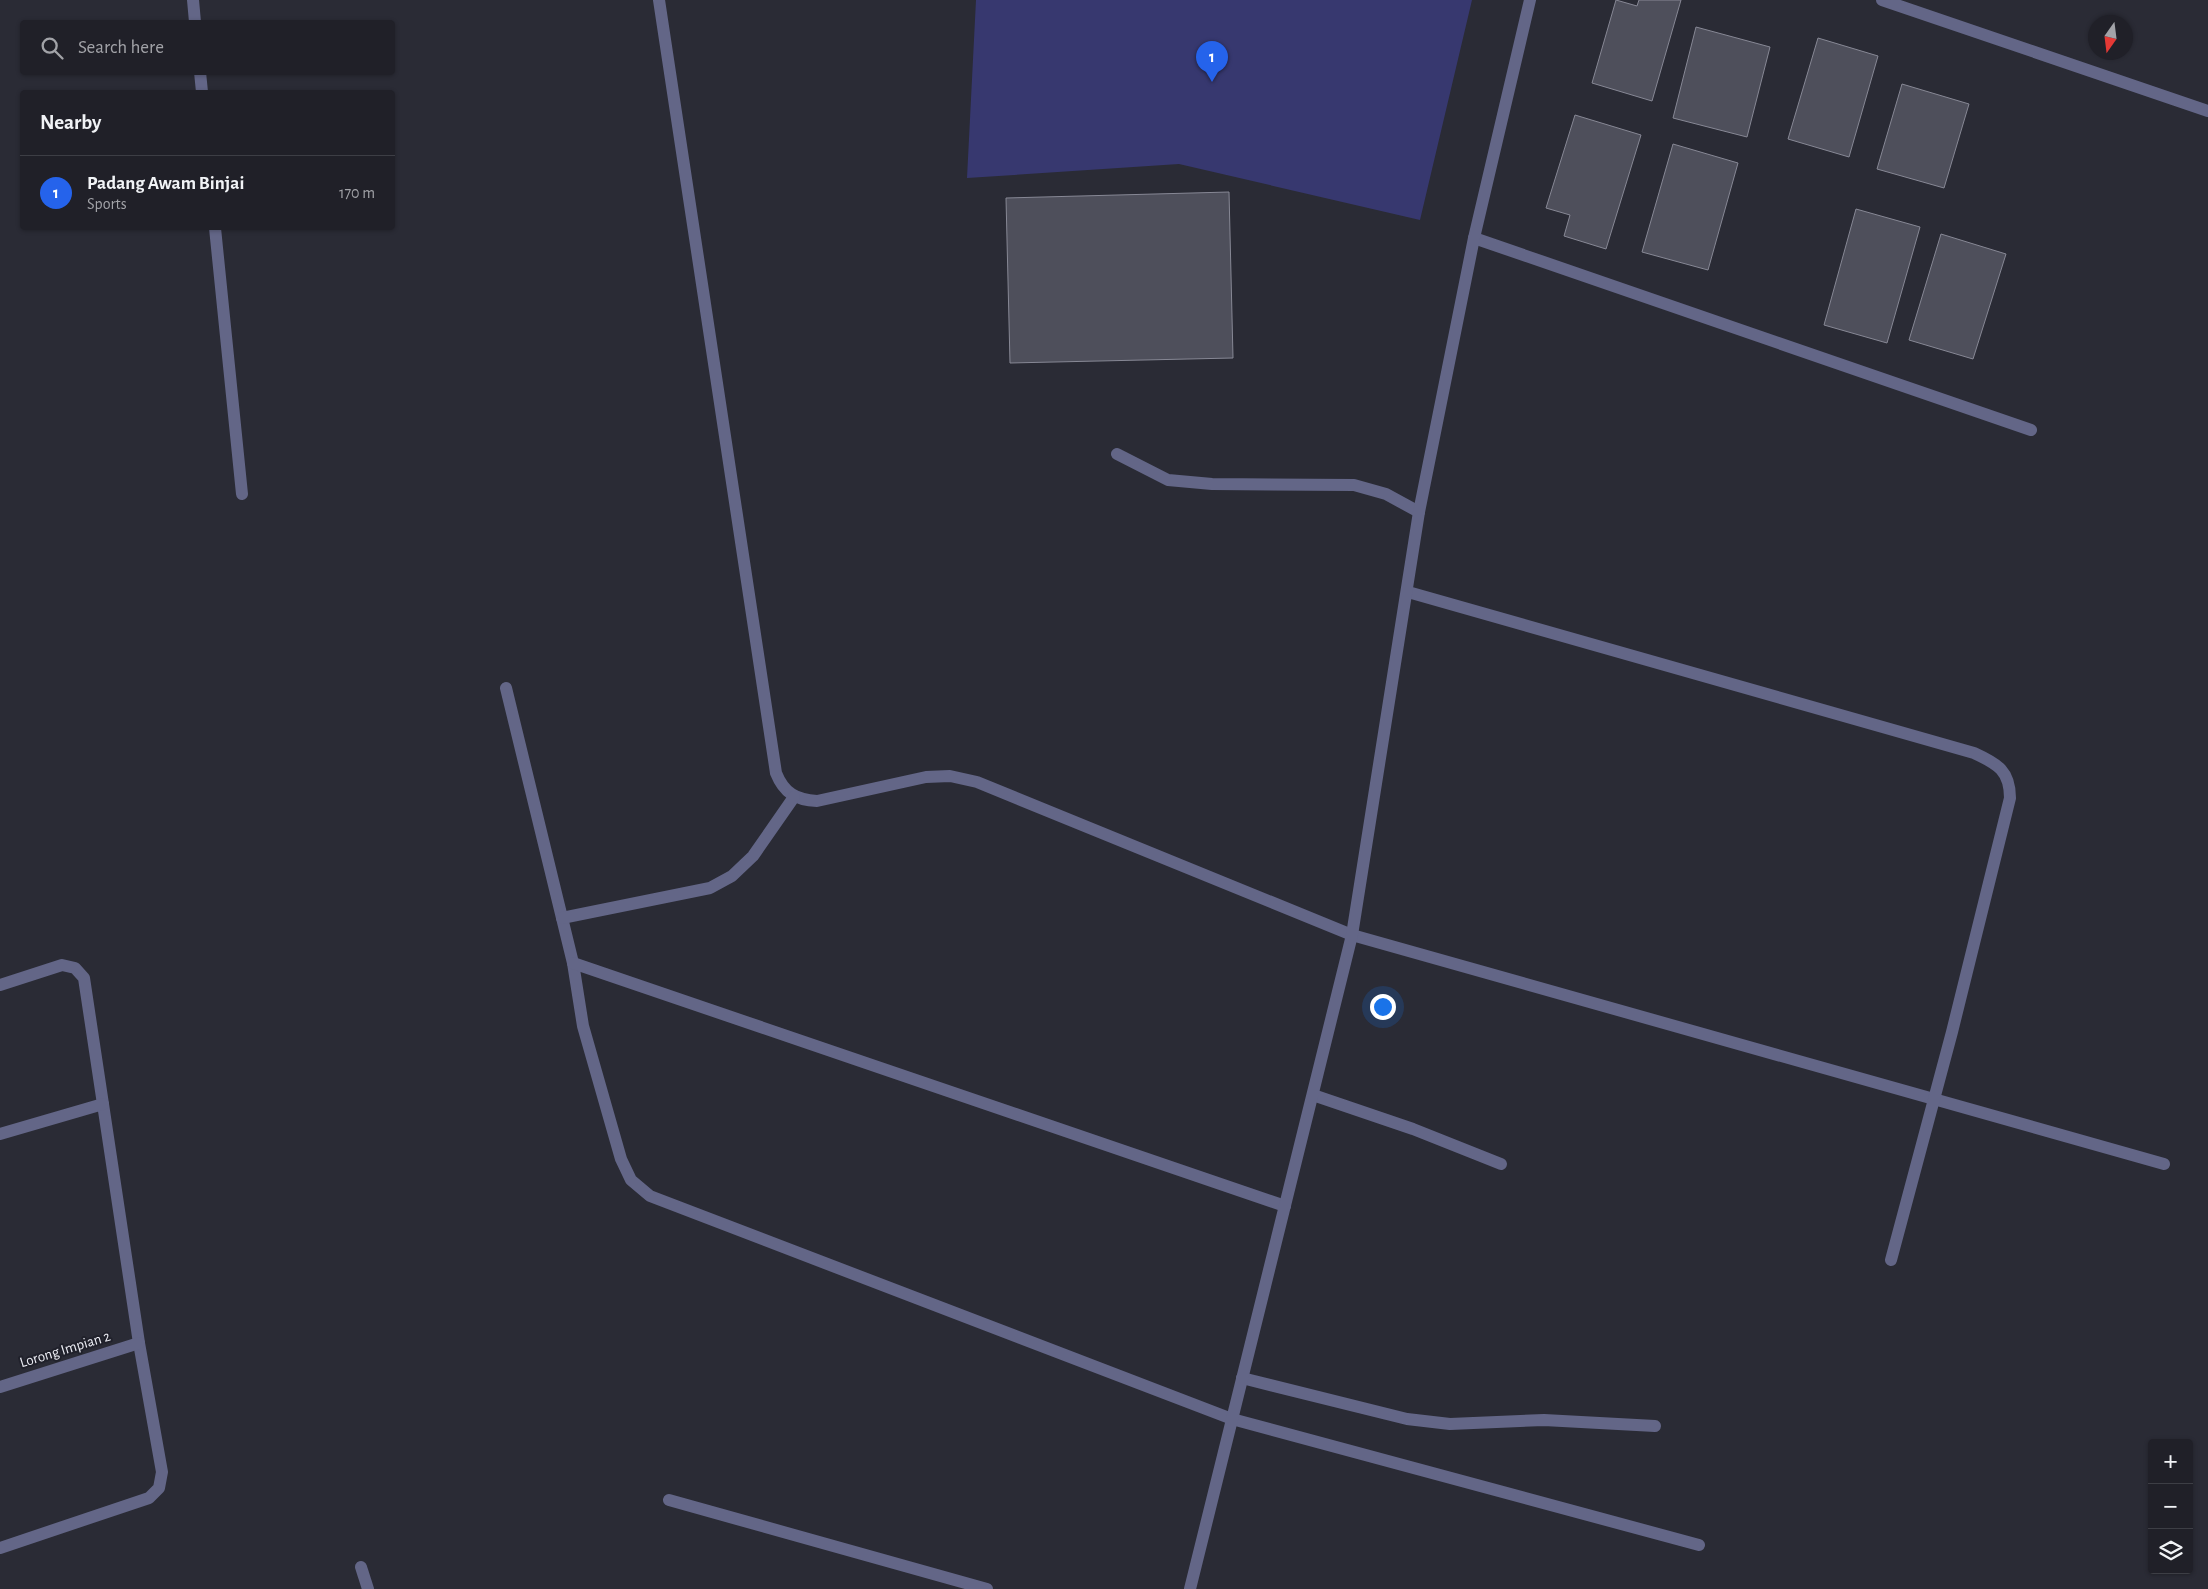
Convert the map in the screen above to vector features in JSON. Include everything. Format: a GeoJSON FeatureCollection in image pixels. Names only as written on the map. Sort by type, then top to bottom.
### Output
{"type":"FeatureCollection","features":[{"type":"Feature","properties":{"kind":"street"},"geometry":{"type":"LineString","coordinates":[[193,0],[195,20]]}},
{"type":"Feature","properties":{"kind":"street"},"geometry":{"type":"LineString","coordinates":[[658,0],[776,772],[780,783],[794,798],[818,801],[926,777],[950,776],[977,782],[1352,935],[2164,1164]]}},
{"type":"Feature","properties":{"kind":"street"},"geometry":{"type":"LineString","coordinates":[[1190,1589],[1352,935],[1408,592],[1419,512],[1474,238],[1530,0]]}},
{"type":"Feature","properties":{"kind":"street"},"geometry":{"type":"LineString","coordinates":[[1882,0],[2208,111]]}},
{"type":"Feature","properties":{"kind":"street"},"geometry":{"type":"LineString","coordinates":[[200,75],[202,90]]}},
{"type":"Feature","properties":{"kind":"street"},"geometry":{"type":"LineString","coordinates":[[215,230],[242,494]]}},
{"type":"Feature","properties":{"kind":"street"},"geometry":{"type":"LineString","coordinates":[[1474,238],[2031,430]]}},
{"type":"Feature","properties":{"kind":"street"},"geometry":{"type":"LineString","coordinates":[[1117,454],[1168,480],[1212,484],[1354,485],[1386,494],[1419,512]]}},
{"type":"Feature","properties":{"kind":"street"},"geometry":{"type":"LineString","coordinates":[[1408,592],[1974,753],[1991,761],[2003,770],[2010,782],[2010,798],[1891,1260]]}},
{"type":"Feature","properties":{"kind":"street"},"geometry":{"type":"LineString","coordinates":[[506,688],[573,963],[583,1026],[621,1158],[631,1180],[650,1196],[1232,1419],[1699,1545]]}},
{"type":"Feature","properties":{"kind":"street"},"geometry":{"type":"LineString","coordinates":[[562,918],[710,888],[732,876],[754,856],[794,798]]}},
{"type":"Feature","properties":{"kind":"street"},"geometry":{"type":"LineString","coordinates":[[573,963],[1286,1206]]}},
{"type":"Feature","properties":{"kind":"street"},"geometry":{"type":"LineString","coordinates":[[0,985],[62,965],[75,968],[84,978],[139,1343],[162,1472],[159,1488],[149,1498],[0,1548]]}},
{"type":"Feature","properties":{"kind":"street"},"geometry":{"type":"LineString","coordinates":[[1313,1095],[1414,1129],[1501,1164]]}},
{"type":"Feature","properties":{"kind":"street"},"geometry":{"type":"LineString","coordinates":[[0,1134],[103,1104]]}},
{"type":"Feature","properties":{"kind":"street","name":"Lorong Impian 2"},"geometry":{"type":"LineString","coordinates":[[0,1387],[139,1343]]}},
{"type":"Feature","properties":{"kind":"street"},"geometry":{"type":"LineString","coordinates":[[1242,1378],[1407,1419],[1450,1424],[1544,1420],[1655,1426]]}},
{"type":"Feature","properties":{"kind":"street"},"geometry":{"type":"LineString","coordinates":[[670,1500],[987,1589]]}},
{"type":"Feature","properties":{"kind":"street"},"geometry":{"type":"LineString","coordinates":[[361,1567],[368,1589]]}},
{"type":"Feature","properties":{"kind":"shaded area"},"geometry":{"type":"Polygon","coordinates":[[[976,0],[1472,0],[1420,220],[1179,164],[967,178],[976,0]]]}},
{"type":"Feature","properties":{"kind":"building"},"geometry":{"type":"Polygon","coordinates":[[[1616,0],[1637,6],[1639,0],[1681,0],[1652,101],[1592,83],[1616,0]]]}},
{"type":"Feature","properties":{"kind":"building"},"geometry":{"type":"Polygon","coordinates":[[[1696,27],[1770,47],[1747,137],[1673,118],[1696,27]]]}},
{"type":"Feature","properties":{"kind":"building"},"geometry":{"type":"Polygon","coordinates":[[[1818,38],[1878,56],[1849,157],[1788,139],[1818,38]]]}},
{"type":"Feature","properties":{"kind":"building"},"geometry":{"type":"Polygon","coordinates":[[[1902,84],[1969,104],[1944,188],[1877,169],[1902,84]]]}},
{"type":"Feature","properties":{"kind":"building"},"geometry":{"type":"Polygon","coordinates":[[[1575,115],[1641,135],[1606,249],[1564,236],[1570,215],[1546,208],[1575,115]]]}},
{"type":"Feature","properties":{"kind":"building"},"geometry":{"type":"Polygon","coordinates":[[[1673,144],[1738,163],[1708,270],[1642,252],[1673,144]]]}},
{"type":"Feature","properties":{"kind":"building"},"geometry":{"type":"Polygon","coordinates":[[[1229,192],[1233,358],[1010,363],[1006,198],[1229,192]]]}},
{"type":"Feature","properties":{"kind":"building"},"geometry":{"type":"Polygon","coordinates":[[[1856,209],[1920,227],[1887,343],[1824,325],[1856,209]]]}},
{"type":"Feature","properties":{"kind":"building"},"geometry":{"type":"Polygon","coordinates":[[[1941,234],[2006,254],[1973,359],[1909,340],[1941,234]]]}},
{"type":"Feature","properties":{"kind":"place","name":"Padang Awam Binjai"},"geometry":{"type":"Point","coordinates":[1212,82]}}]}
